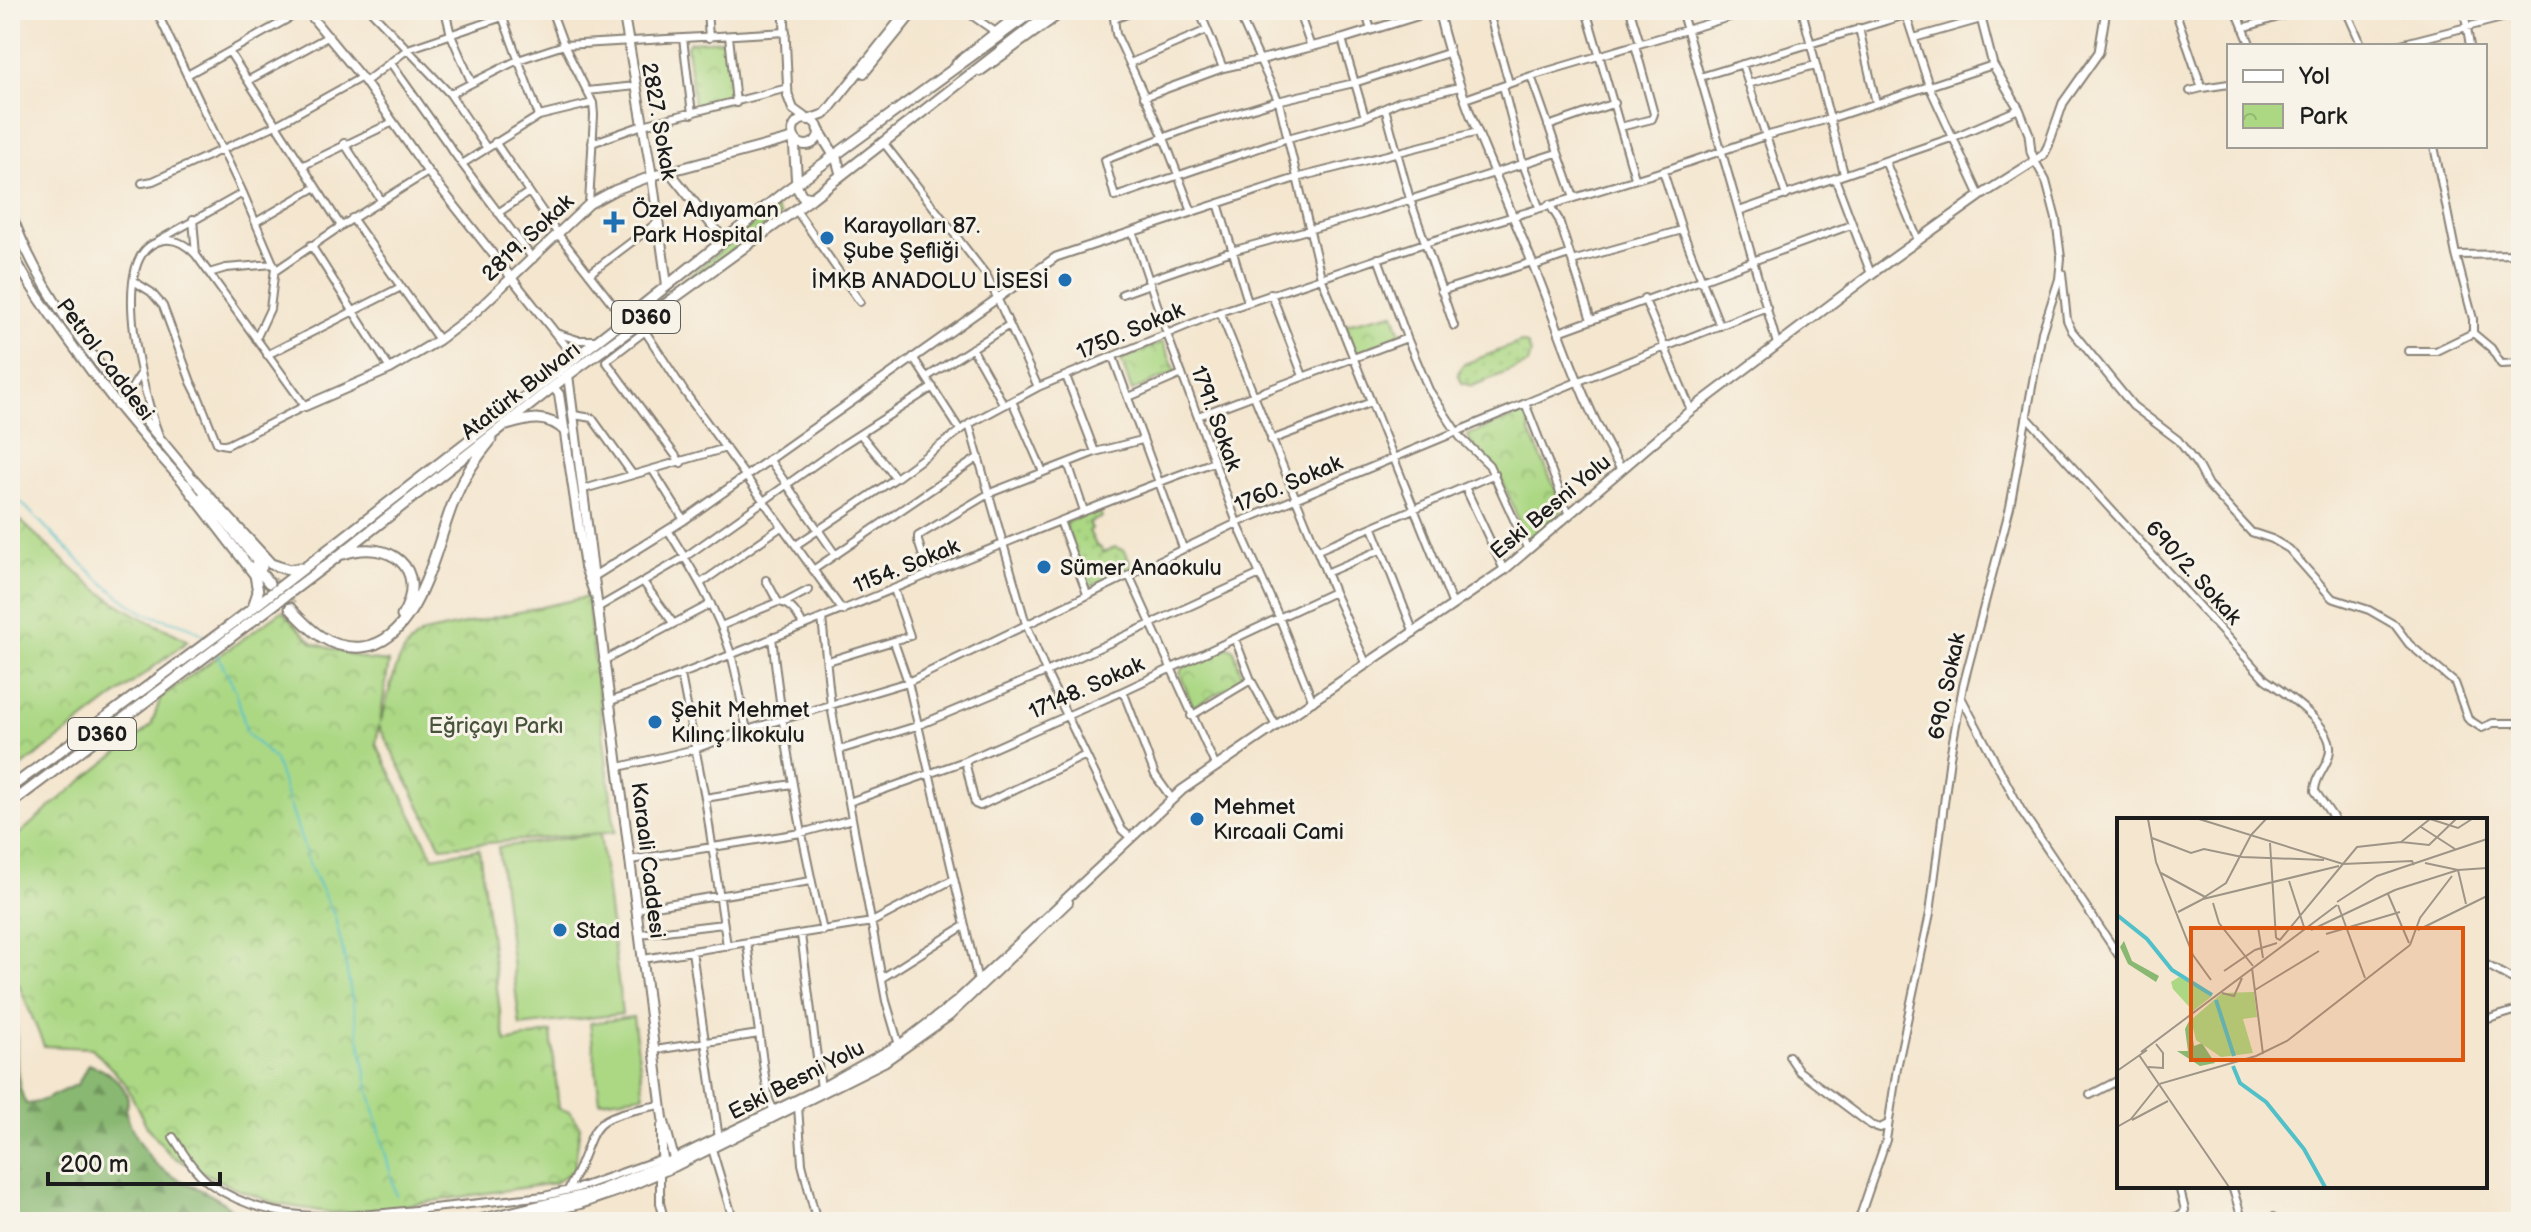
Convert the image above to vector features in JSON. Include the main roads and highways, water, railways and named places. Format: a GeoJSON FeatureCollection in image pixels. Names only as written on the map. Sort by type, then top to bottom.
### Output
{"type":"FeatureCollection","features":[{"type":"Feature","properties":{"kind":"highway","name":"Atatürk Bulvarı"},"geometry":{"type":"LineString","coordinates":[[239,624],[252,608],[797,182],[997,34],[1035,10]]}},
{"type":"Feature","properties":{"kind":"highway","name":"Atatürk Bulvarı"},"geometry":{"type":"LineString","coordinates":[[239,624],[337,557],[568,375],[812,198],[1053,10]]}},
{"type":"Feature","properties":{"kind":"highway"},"geometry":{"type":"LineString","coordinates":[[818,129],[834,155],[841,174]]}},
{"type":"Feature","properties":{"kind":"highway"},"geometry":{"type":"LineString","coordinates":[[794,136],[799,192],[812,198]]}},
{"type":"Feature","properties":{"kind":"highway"},"geometry":{"type":"LineString","coordinates":[[337,557],[358,549],[390,553],[404,564],[411,581],[407,608],[392,629],[369,641],[342,642],[318,631],[291,606],[318,637],[346,648],[370,647],[396,633],[414,608],[463,481],[501,427],[525,420],[544,419],[554,422],[566,432]]}},
{"type":"Feature","properties":{"kind":"highway"},"geometry":{"type":"LineString","coordinates":[[189,481],[222,507],[271,564],[289,570],[307,565]]}},
{"type":"Feature","properties":{"kind":"highway"},"geometry":{"type":"LineString","coordinates":[[189,481],[271,581]]}},
{"type":"Feature","properties":{"kind":"highway"},"geometry":{"type":"LineString","coordinates":[[189,481],[255,575],[258,592],[252,608]]}},
{"type":"Feature","properties":{"kind":"highway","name":"D360"},"geometry":{"type":"LineString","coordinates":[[10,788],[239,624]]}},
{"type":"Feature","properties":{"kind":"highway","name":"D360"},"geometry":{"type":"LineString","coordinates":[[10,804],[190,659]]}},
{"type":"Feature","properties":{"kind":"main road","name":"2827. Sokak"},"geometry":{"type":"LineString","coordinates":[[623,10],[652,176],[667,285]]}},
{"type":"Feature","properties":{"kind":"main road"},"geometry":{"type":"LineString","coordinates":[[794,136],[796,124],[826,113],[908,10]]}},
{"type":"Feature","properties":{"kind":"main road"},"geometry":{"type":"LineString","coordinates":[[818,129],[793,109],[788,92],[794,136],[801,144],[810,144],[817,138],[818,129],[915,10]]}},
{"type":"Feature","properties":{"kind":"main road","name":"2819. Sokak"},"geometry":{"type":"LineString","coordinates":[[305,406],[390,369],[439,340],[471,316],[490,294],[533,259],[589,204],[652,176],[794,136]]}},
{"type":"Feature","properties":{"kind":"main road","name":"Eski Besni Yolu"},"geometry":{"type":"LineString","coordinates":[[503,1222],[593,1200],[821,1088],[899,1045],[940,1016],[1172,799],[1504,570],[1691,410],[1871,274],[2035,161]]}},
{"type":"Feature","properties":{"kind":"main road"},"geometry":{"type":"LineString","coordinates":[[669,171],[724,240]]}},
{"type":"Feature","properties":{"kind":"main road"},"geometry":{"type":"LineString","coordinates":[[10,210],[41,282],[126,397],[148,415],[189,481]]}},
{"type":"Feature","properties":{"kind":"main road","name":"Petrol Caddesi"},"geometry":{"type":"LineString","coordinates":[[10,247],[39,298],[116,406],[134,428],[189,481]]}},
{"type":"Feature","properties":{"kind":"main road","name":"Karaali Caddesi"},"geometry":{"type":"LineString","coordinates":[[568,375],[596,575],[603,661],[611,701],[667,1165]]}},
{"type":"Feature","properties":{"kind":"main road","name":"Karaali Caddesi"},"geometry":{"type":"LineString","coordinates":[[553,387],[559,394],[566,432],[585,567],[599,607]]}},
{"type":"Feature","properties":{"kind":"main road","name":"Eski Besni Yolu"},"geometry":{"type":"LineString","coordinates":[[469,1222],[591,1193],[712,1149],[884,1062],[960,1007],[1056,915],[1089,878]]}},
{"type":"Feature","properties":{"kind":"waterway"},"geometry":{"type":"LineString","coordinates":[[10,492],[88,570],[122,598],[147,614],[193,629],[207,640]]}},
{"type":"Feature","properties":{"kind":"waterway"},"geometry":{"type":"LineString","coordinates":[[215,651],[236,691],[247,733],[275,760],[311,869],[335,917],[369,1090],[396,1195]]}},
{"type":"Feature","properties":{"kind":"tunnel"},"geometry":{"type":"LineString","coordinates":[[272,580],[293,605]]}},
{"type":"Feature","properties":{"kind":"place","name":"Özel Adıyaman Park Hospital"},"geometry":{"type":"Point","coordinates":[614,222]}},
{"type":"Feature","properties":{"kind":"place","name":"Karayolları 87. Şube Şefliği"},"geometry":{"type":"Point","coordinates":[827,238]}},
{"type":"Feature","properties":{"kind":"place","name":"İMKB ANADOLU LİSESİ"},"geometry":{"type":"Point","coordinates":[1065,280]}},
{"type":"Feature","properties":{"kind":"place","name":"Sümer Anaokulu"},"geometry":{"type":"Point","coordinates":[1044,567]}},
{"type":"Feature","properties":{"kind":"place","name":"Şehit Mehmet Kılınç İlkokulu"},"geometry":{"type":"Point","coordinates":[655,722]}},
{"type":"Feature","properties":{"kind":"place","name":"Mehmet Kırcaali Cami"},"geometry":{"type":"Point","coordinates":[1197,819]}},
{"type":"Feature","properties":{"kind":"place","name":"Stad"},"geometry":{"type":"Point","coordinates":[560,930]}},
{"type":"Feature","properties":{"kind":"park label","name":"Eğriçayı Parkı"},"geometry":{"type":"Point","coordinates":[496,725]}}]}
